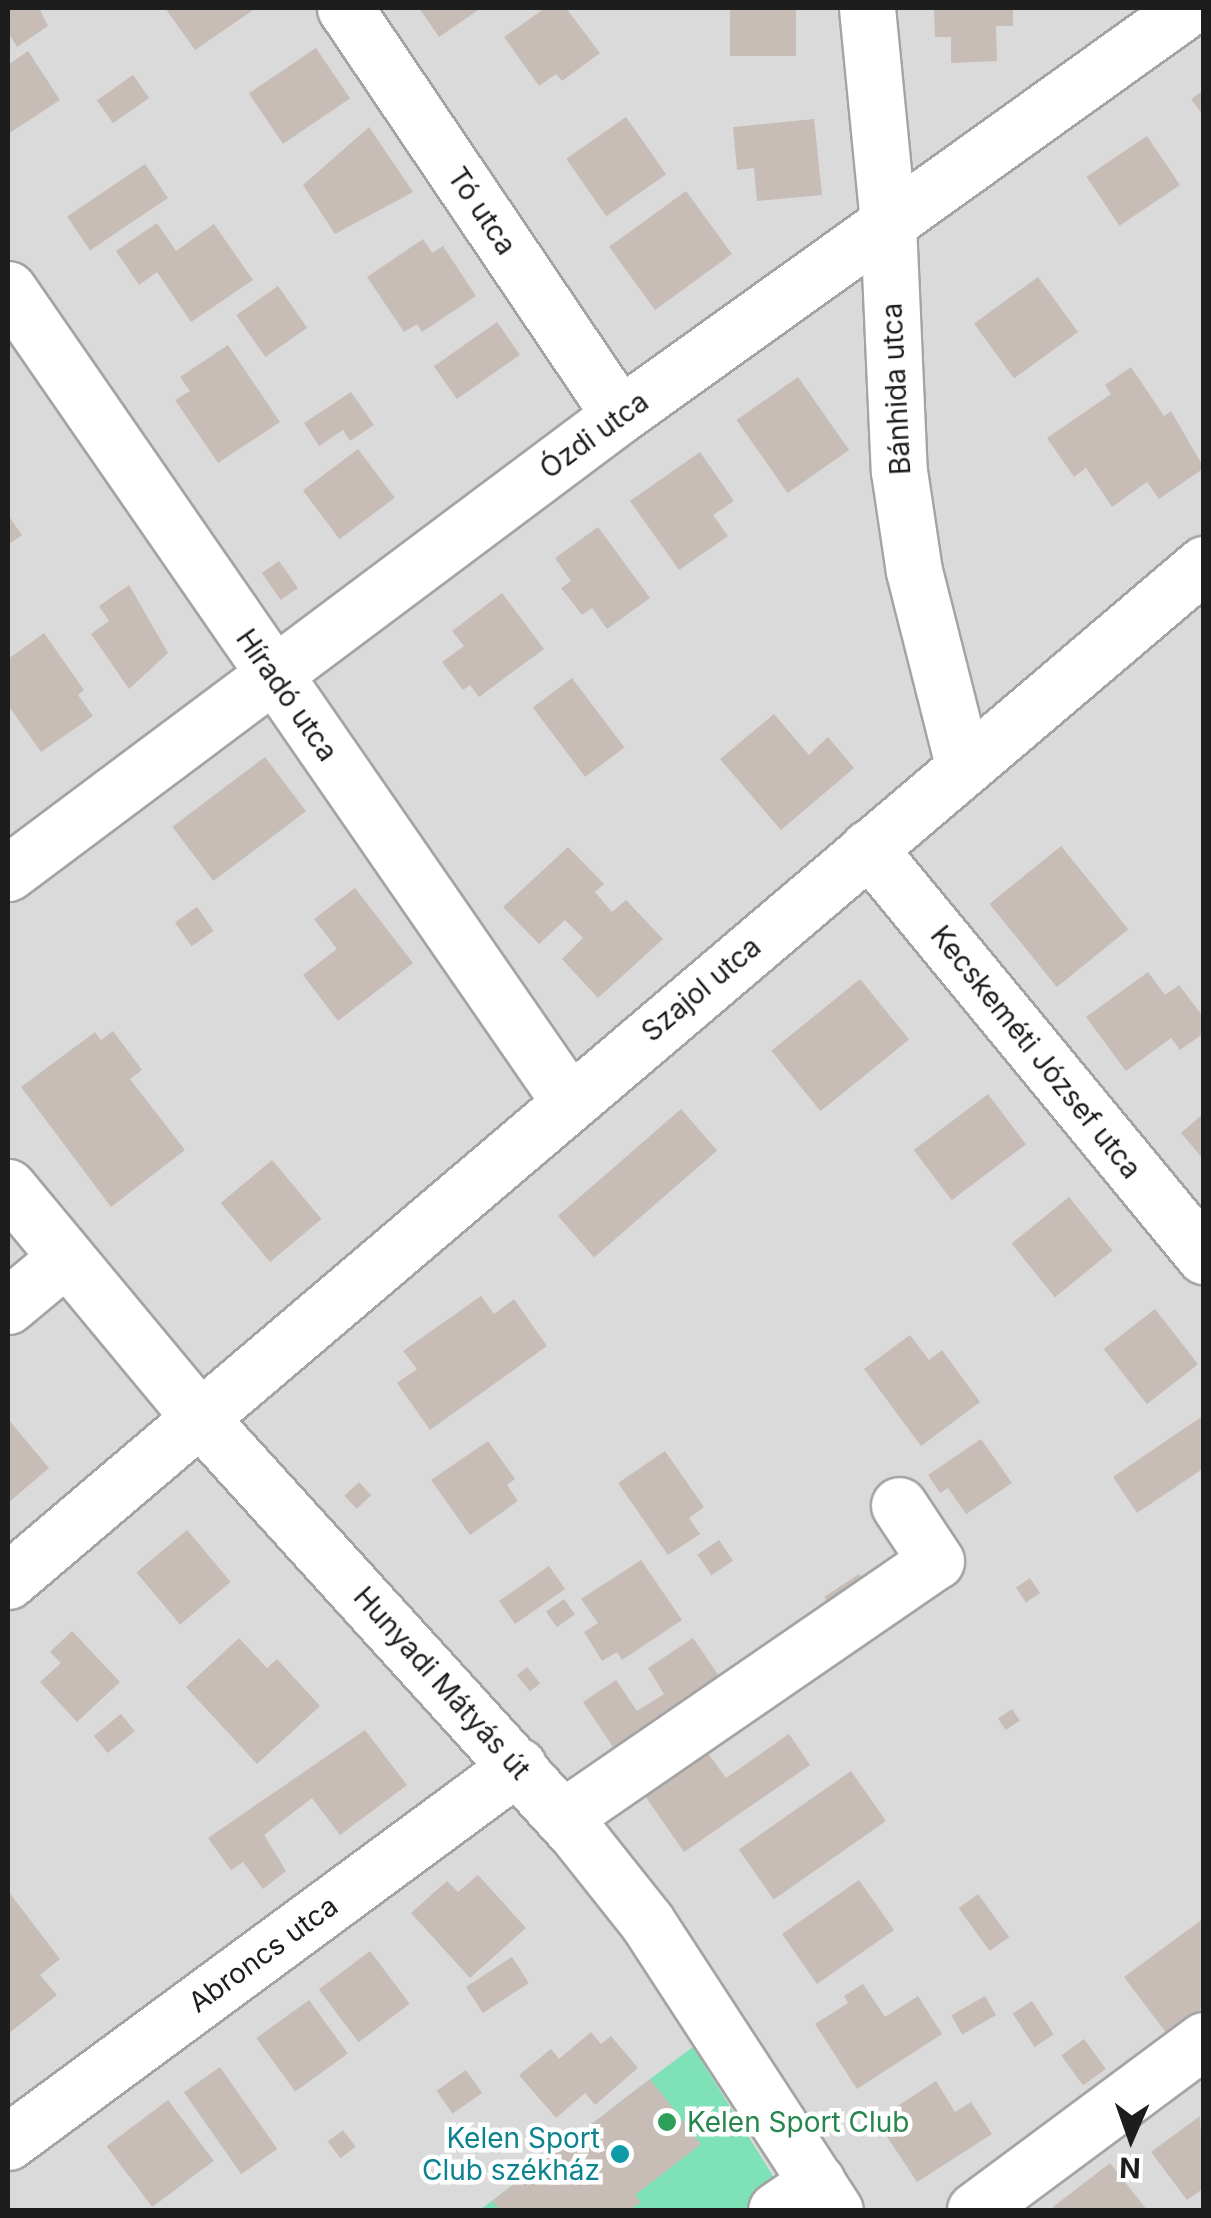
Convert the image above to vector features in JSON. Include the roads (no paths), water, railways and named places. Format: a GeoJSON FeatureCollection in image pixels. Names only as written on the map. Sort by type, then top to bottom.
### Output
{"type":"FeatureCollection","features":[{"type":"Feature","properties":{"kind":"street","name":"Tó utca"},"geometry":{"type":"LineString","coordinates":[[344,8],[620,415]]}},
{"type":"Feature","properties":{"kind":"street","name":"Bánhida utca"},"geometry":{"type":"LineString","coordinates":[[867,8],[888,224],[899,471],[914,571],[963,764]]}},
{"type":"Feature","properties":{"kind":"street","name":"Ózdi utca"},"geometry":{"type":"LineString","coordinates":[[8,872],[620,415],[1188,8]]}},
{"type":"Feature","properties":{"kind":"street","name":"Híradó utca"},"geometry":{"type":"LineString","coordinates":[[8,289],[569,1100]]}},
{"type":"Feature","properties":{"kind":"street","name":"Szajol utca"},"geometry":{"type":"LineString","coordinates":[[8,1581],[963,764],[1204,564]]}},
{"type":"Feature","properties":{"kind":"street","name":"Kecskeméti József utca"},"geometry":{"type":"LineString","coordinates":[[868,848],[1204,1256]]}},
{"type":"Feature","properties":{"kind":"street","name":"Hunyadi Mátyás út"},"geometry":{"type":"LineString","coordinates":[[8,1188],[63,1260],[198,1416],[518,1766],[647,1922],[809,2201]]}},
{"type":"Feature","properties":{"kind":"street"},"geometry":{"type":"LineString","coordinates":[[8,1306],[63,1260]]}},
{"type":"Feature","properties":{"kind":"street"},"geometry":{"type":"LineString","coordinates":[[563,1818],[936,1562],[899,1505]]}},
{"type":"Feature","properties":{"kind":"street","name":"Abroncs utca"},"geometry":{"type":"LineString","coordinates":[[8,2142],[518,1766]]}},
{"type":"Feature","properties":{"kind":"street"},"geometry":{"type":"LineString","coordinates":[[975,2210],[1204,2040]]}},
{"type":"Feature","properties":{"kind":"place","name":"Kelen Sport Club"},"geometry":{"type":"Point","coordinates":[667,2122]}},
{"type":"Feature","properties":{"kind":"place","name":"Kelen Sport Club székház"},"geometry":{"type":"Point","coordinates":[620,2154]}}]}
